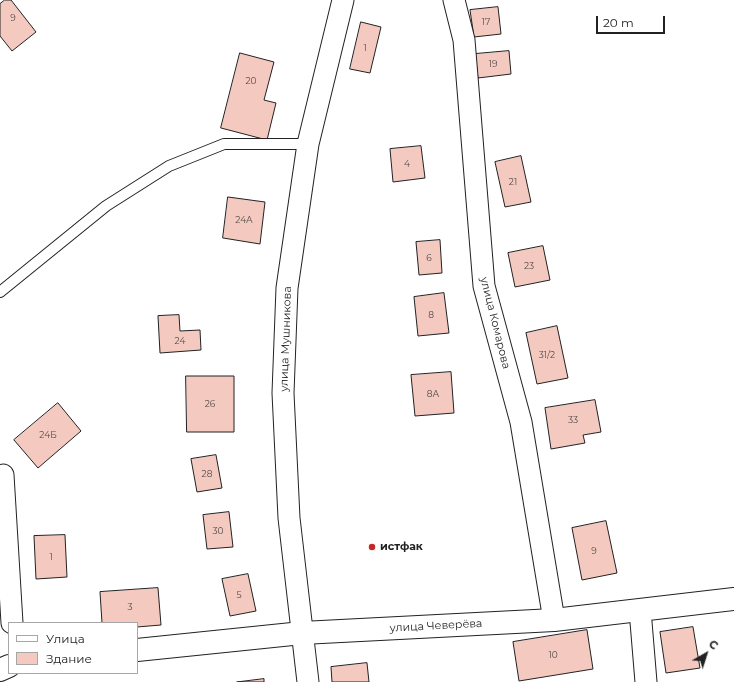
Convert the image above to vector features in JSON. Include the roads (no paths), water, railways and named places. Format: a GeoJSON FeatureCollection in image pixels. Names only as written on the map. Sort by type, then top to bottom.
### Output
{"type":"FeatureCollection","features":[{"type":"Feature","properties":{"kind":"street","name":"улица Мушникова"},"geometry":{"type":"LineString","coordinates":[[308,682],[289,518],[283,393],[287,288],[308,144],[343,0]]}},
{"type":"Feature","properties":{"kind":"street","name":"улица Комарова"},"geometry":{"type":"LineString","coordinates":[[454,0],[464,40],[484,286],[521,422],[554,620]]}},
{"type":"Feature","properties":{"kind":"street"},"geometry":{"type":"LineString","coordinates":[[0,476],[3,475],[12,622]]}},
{"type":"Feature","properties":{"kind":"street","name":"улица Чеверёва"},"geometry":{"type":"LineString","coordinates":[[138,650],[302,633],[554,620],[734,599]]}},
{"type":"Feature","properties":{"kind":"street"},"geometry":{"type":"LineString","coordinates":[[640,610],[646,682]]}},
{"type":"Feature","properties":{"kind":"lane"},"geometry":{"type":"LineString","coordinates":[[0,292],[106,206],[169,166],[224,144],[308,144]]}},
{"type":"Feature","properties":{"kind":"place","name":"истфак"},"geometry":{"type":"Point","coordinates":[372,547]}}]}
